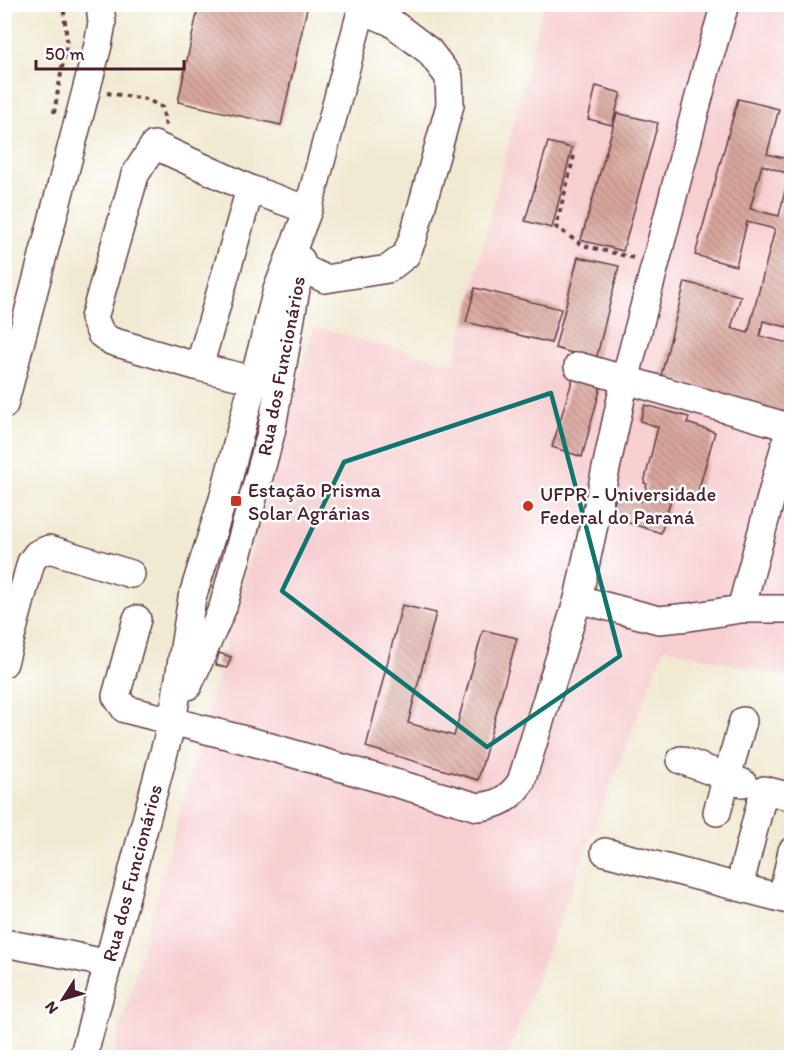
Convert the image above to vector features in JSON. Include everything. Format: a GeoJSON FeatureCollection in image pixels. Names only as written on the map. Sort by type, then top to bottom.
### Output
{"type":"FeatureCollection","features":[{"type":"Feature","properties":{"kind":"street"},"geometry":{"type":"LineString","coordinates":[[4,405],[98,45],[102,23],[100,4]]}},
{"type":"Feature","properties":{"kind":"street"},"geometry":{"type":"LineString","coordinates":[[137,619],[116,696],[124,709],[254,742],[478,807],[490,806],[513,794],[521,782],[578,599],[625,380],[707,66],[726,4]]}},
{"type":"Feature","properties":{"kind":"street"},"geometry":{"type":"LineString","coordinates":[[300,267],[325,279],[388,269],[406,255],[413,238],[450,105],[449,77],[429,51],[391,22],[362,7]]}},
{"type":"Feature","properties":{"kind":"street","name":"Rua dos Funcionários"},"geometry":{"type":"LineString","coordinates":[[172,722],[223,607],[271,433],[309,210],[362,7]]}},
{"type":"Feature","properties":{"kind":"street"},"geometry":{"type":"LineString","coordinates":[[279,386],[199,367],[111,341],[101,334],[94,318],[135,175],[154,145],[250,189],[309,210]]}},
{"type":"Feature","properties":{"kind":"street"},"geometry":{"type":"LineString","coordinates":[[199,367],[250,189]]}},
{"type":"Feature","properties":{"kind":"street","name":"Rua dos Funcionários"},"geometry":{"type":"LineString","coordinates":[[83,1058],[172,722],[192,598],[222,499],[277,290],[309,210]]}},
{"type":"Feature","properties":{"kind":"street"},"geometry":{"type":"LineString","coordinates":[[578,366],[790,428],[741,609]]}},
{"type":"Feature","properties":{"kind":"street"},"geometry":{"type":"LineString","coordinates":[[4,663],[31,562],[37,554],[49,549],[131,574]]}},
{"type":"Feature","properties":{"kind":"street"},"geometry":{"type":"LineString","coordinates":[[578,599],[658,620],[741,609],[792,609]]}},
{"type":"Feature","properties":{"kind":"street"},"geometry":{"type":"LineString","coordinates":[[717,812],[742,721]]}},
{"type":"Feature","properties":{"kind":"street"},"geometry":{"type":"LineString","coordinates":[[681,760],[764,790],[792,797]]}},
{"type":"Feature","properties":{"kind":"street"},"geometry":{"type":"LineString","coordinates":[[739,887],[764,790]]}},
{"type":"Feature","properties":{"kind":"street"},"geometry":{"type":"LineString","coordinates":[[605,852],[787,899],[792,851]]}},
{"type":"Feature","properties":{"kind":"street"},"geometry":{"type":"LineString","coordinates":[[4,943],[108,964]]}},
{"type":"Feature","properties":{"kind":"path"},"geometry":{"type":"LineString","coordinates":[[60,82],[146,99],[162,107],[167,133]]}},
{"type":"Feature","properties":{"kind":"path"},"geometry":{"type":"LineString","coordinates":[[574,156],[556,227],[582,245],[640,260]]}},
{"type":"Feature","properties":{"kind":"highlighted area"},"geometry":{"type":"Polygon","coordinates":[[[551,393],[620,656],[487,747],[282,591],[344,462],[551,393]]]}},
{"type":"Feature","properties":{"kind":"shaded area","name":"UFPR - Universidade Federal do Paraná"},"geometry":{"type":"Polygon","coordinates":[[[543,5],[791,5],[791,678],[664,648],[507,1057],[112,1058],[314,327],[454,364],[543,5]]]}},
{"type":"Feature","properties":{"kind":"building"},"geometry":{"type":"Polygon","coordinates":[[[199,4],[308,4],[281,125],[178,102],[199,4]]]}},
{"type":"Feature","properties":{"kind":"building"},"geometry":{"type":"Polygon","coordinates":[[[596,86],[621,93],[612,125],[588,119],[596,86]]]}},
{"type":"Feature","properties":{"kind":"building"},"geometry":{"type":"Polygon","coordinates":[[[738,99],[779,109],[767,154],[792,160],[792,312],[787,327],[763,321],[760,336],[792,344],[792,417],[711,396],[713,391],[661,376],[685,282],[741,296],[731,328],[748,333],[775,229],[747,222],[736,266],[695,255],[738,99]],[[762,165],[750,209],[779,216],[789,174],[762,165]]]}},
{"type":"Feature","properties":{"kind":"building"},"geometry":{"type":"Polygon","coordinates":[[[617,113],[658,123],[623,251],[581,240],[617,113]]]}},
{"type":"Feature","properties":{"kind":"building"},"geometry":{"type":"Polygon","coordinates":[[[548,142],[572,148],[552,228],[525,221],[548,142]]]}},
{"type":"Feature","properties":{"kind":"building"},"geometry":{"type":"Polygon","coordinates":[[[578,257],[619,266],[596,360],[555,348],[578,257]]]}},
{"type":"Feature","properties":{"kind":"building"},"geometry":{"type":"Polygon","coordinates":[[[475,288],[561,309],[551,343],[466,322],[475,288]]]}},
{"type":"Feature","properties":{"kind":"building"},"geometry":{"type":"Polygon","coordinates":[[[573,378],[601,386],[582,457],[552,447],[573,378]]]}},
{"type":"Feature","properties":{"kind":"building"},"geometry":{"type":"Polygon","coordinates":[[[645,405],[689,417],[687,423],[715,432],[697,495],[674,489],[661,533],[610,517],[617,493],[642,501],[647,484],[644,483],[658,427],[640,421],[645,405]]]}},
{"type":"Feature","properties":{"kind":"building","name":"Estação Prisma Solar Agrárias"},"geometry":{"type":"Polygon","coordinates":[[[238,476],[246,479],[234,525],[225,523],[238,476]]]}},
{"type":"Feature","properties":{"kind":"building"},"geometry":{"type":"Polygon","coordinates":[[[402,605],[436,613],[408,723],[454,736],[483,630],[517,638],[478,780],[366,747],[402,605]]]}},
{"type":"Feature","properties":{"kind":"building"},"geometry":{"type":"Polygon","coordinates":[[[219,653],[231,657],[227,668],[216,665],[219,653]]]}},
{"type":"Feature","properties":{"kind":"place","name":"Estação Prisma Solar Agrárias"},"geometry":{"type":"Point","coordinates":[236,501]}},
{"type":"Feature","properties":{"kind":"place","name":"UFPR - Universidade Federal do Paraná"},"geometry":{"type":"Point","coordinates":[528,506]}}]}
